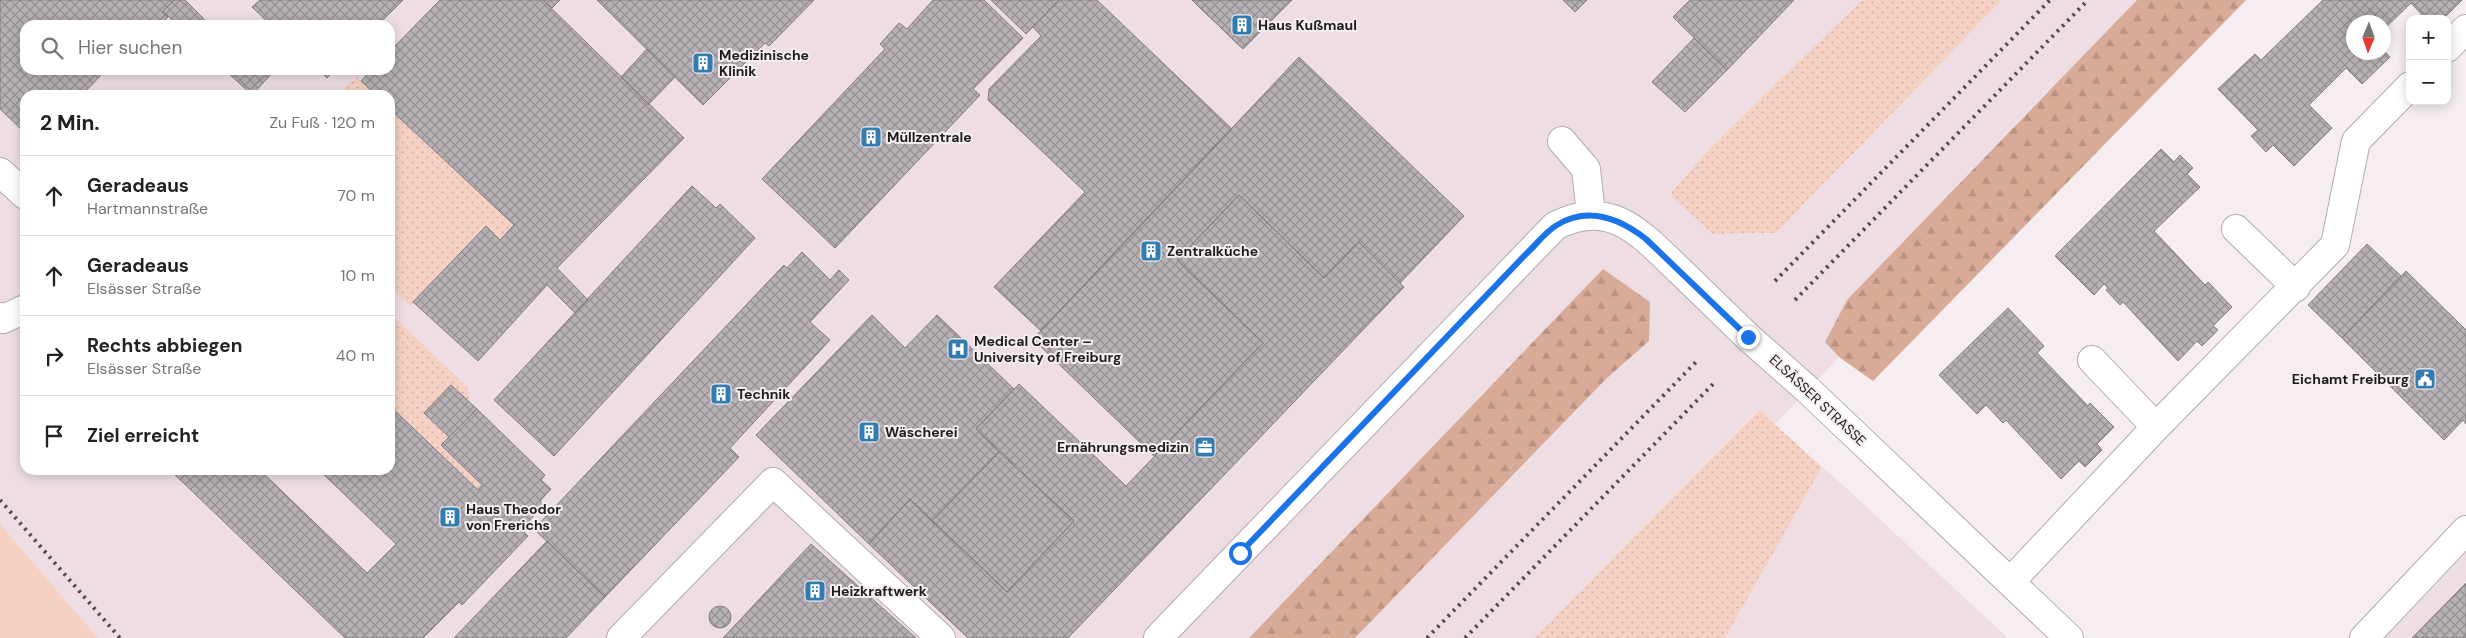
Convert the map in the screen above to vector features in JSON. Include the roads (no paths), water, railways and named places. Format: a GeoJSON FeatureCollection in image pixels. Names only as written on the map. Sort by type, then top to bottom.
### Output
{"type":"FeatureCollection","features":[{"type":"Feature","properties":{"kind":"street"},"geometry":{"type":"LineString","coordinates":[[2451,44],[2466,29]]}},
{"type":"Feature","properties":{"kind":"street"},"geometry":{"type":"LineString","coordinates":[[2010,582],[2156,427],[2336,245],[2356,141],[2406,90]]}},
{"type":"Feature","properties":{"kind":"street"},"geometry":{"type":"LineString","coordinates":[[1562,141],[1586,169],[1591,214]]}},
{"type":"Feature","properties":{"kind":"street"},"geometry":{"type":"LineString","coordinates":[[0,172],[20,190]]}},
{"type":"Feature","properties":{"kind":"street","name":"ELSÄSSER STRASSE"},"geometry":{"type":"LineString","coordinates":[[1158,638],[1526,254],[1555,226],[1572,217],[1591,214],[1606,216],[1629,226],[1680,271],[2069,638]]}},
{"type":"Feature","properties":{"kind":"street"},"geometry":{"type":"LineString","coordinates":[[2236,229],[2296,287]]}},
{"type":"Feature","properties":{"kind":"street"},"geometry":{"type":"LineString","coordinates":[[0,317],[3,319],[20,311]]}},
{"type":"Feature","properties":{"kind":"street"},"geometry":{"type":"LineString","coordinates":[[2092,360],[2156,427]]}},
{"type":"Feature","properties":{"kind":"street"},"geometry":{"type":"LineString","coordinates":[[622,638],[773,482],[941,638]]}},
{"type":"Feature","properties":{"kind":"street"},"geometry":{"type":"LineString","coordinates":[[2364,638],[2466,530]]}},
{"type":"Feature","properties":{"kind":"railway"},"geometry":{"type":"LineString","coordinates":[[1775,281],[2050,0]]}},
{"type":"Feature","properties":{"kind":"railway"},"geometry":{"type":"LineString","coordinates":[[1795,300],[2088,0]]}},
{"type":"Feature","properties":{"kind":"railway"},"geometry":{"type":"LineString","coordinates":[[1427,638],[1696,362]]}},
{"type":"Feature","properties":{"kind":"railway"},"geometry":{"type":"LineString","coordinates":[[1465,638],[1716,381]]}},
{"type":"Feature","properties":{"kind":"railway"},"geometry":{"type":"LineString","coordinates":[[0,500],[120,638]]}},
{"type":"Feature","properties":{"kind":"place","name":"Haus Kußmaul"},"geometry":{"type":"Point","coordinates":[1242,25]}},
{"type":"Feature","properties":{"kind":"place","name":"Medizinische Klinik"},"geometry":{"type":"Point","coordinates":[703,63]}},
{"type":"Feature","properties":{"kind":"place","name":"Müllzentrale"},"geometry":{"type":"Point","coordinates":[871,137]}},
{"type":"Feature","properties":{"kind":"place","name":"Zentralküche"},"geometry":{"type":"Point","coordinates":[1151,251]}},
{"type":"Feature","properties":{"kind":"place","name":"Medical Center – University of Freiburg"},"geometry":{"type":"Point","coordinates":[958,349]}},
{"type":"Feature","properties":{"kind":"place","name":"Eichamt Freiburg"},"geometry":{"type":"Point","coordinates":[2425,379]}},
{"type":"Feature","properties":{"kind":"place","name":"Technik"},"geometry":{"type":"Point","coordinates":[721,394]}},
{"type":"Feature","properties":{"kind":"place","name":"Wäscherei"},"geometry":{"type":"Point","coordinates":[869,432]}},
{"type":"Feature","properties":{"kind":"place","name":"Ernährungsmedizin"},"geometry":{"type":"Point","coordinates":[1205,447]}},
{"type":"Feature","properties":{"kind":"place","name":"Haus Theodor von Frerichs"},"geometry":{"type":"Point","coordinates":[450,517]}},
{"type":"Feature","properties":{"kind":"place","name":"Heizkraftwerk"},"geometry":{"type":"Point","coordinates":[815,591]}}]}
